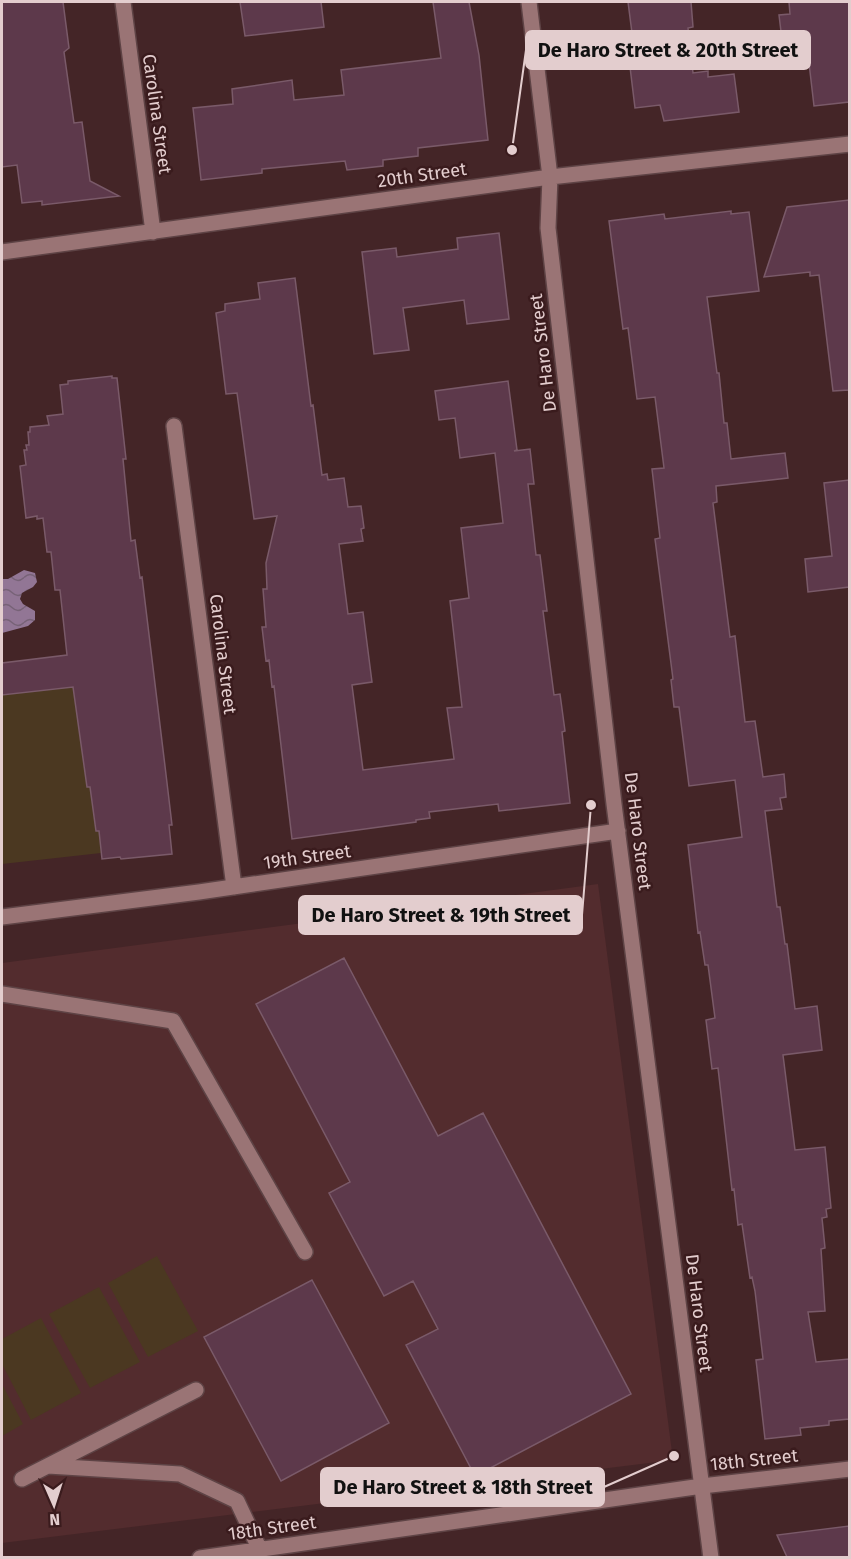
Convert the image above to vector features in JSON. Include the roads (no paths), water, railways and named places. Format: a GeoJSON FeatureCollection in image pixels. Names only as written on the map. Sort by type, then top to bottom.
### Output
{"type":"FeatureCollection","features":[{"type":"Feature","properties":{"kind":"street","name":"Carolina Street"},"geometry":{"type":"LineString","coordinates":[[123,2],[153,232]]}},
{"type":"Feature","properties":{"kind":"street","name":"De Haro Street"},"geometry":{"type":"LineString","coordinates":[[529,2],[550,177],[548,228],[618,831],[711,1557]]}},
{"type":"Feature","properties":{"kind":"street","name":"20th Street"},"geometry":{"type":"LineString","coordinates":[[2,252],[550,177],[849,144]]}},
{"type":"Feature","properties":{"kind":"street","name":"Carolina Street"},"geometry":{"type":"LineString","coordinates":[[174,426],[234,887]]}},
{"type":"Feature","properties":{"kind":"street","name":"19th Street"},"geometry":{"type":"LineString","coordinates":[[2,917],[234,887],[618,831]]}},
{"type":"Feature","properties":{"kind":"street"},"geometry":{"type":"LineString","coordinates":[[2,994],[173,1021],[305,1252]]}},
{"type":"Feature","properties":{"kind":"street"},"geometry":{"type":"LineString","coordinates":[[22,1479],[196,1389]]}},
{"type":"Feature","properties":{"kind":"street"},"geometry":{"type":"LineString","coordinates":[[48,1466],[180,1474],[237,1501],[260,1550]]}},
{"type":"Feature","properties":{"kind":"street","name":"18th Street"},"geometry":{"type":"LineString","coordinates":[[200,1557],[260,1550],[319,1550],[702,1486],[849,1469]]}},
{"type":"Feature","properties":{"kind":"water"},"geometry":{"type":"Polygon","coordinates":[[[24,570],[35,573],[37,582],[22,593],[20,599],[23,604],[35,611],[35,620],[28,626],[2,633],[2,579],[8,579],[24,570]]]}},
{"type":"Feature","properties":{"kind":"place","name":"De Haro Street & 20th Street"},"geometry":{"type":"Point","coordinates":[512,150]}},
{"type":"Feature","properties":{"kind":"place","name":"De Haro Street & 19th Street"},"geometry":{"type":"Point","coordinates":[591,805]}},
{"type":"Feature","properties":{"kind":"place","name":"De Haro Street & 18th Street"},"geometry":{"type":"Point","coordinates":[674,1456]}}]}
